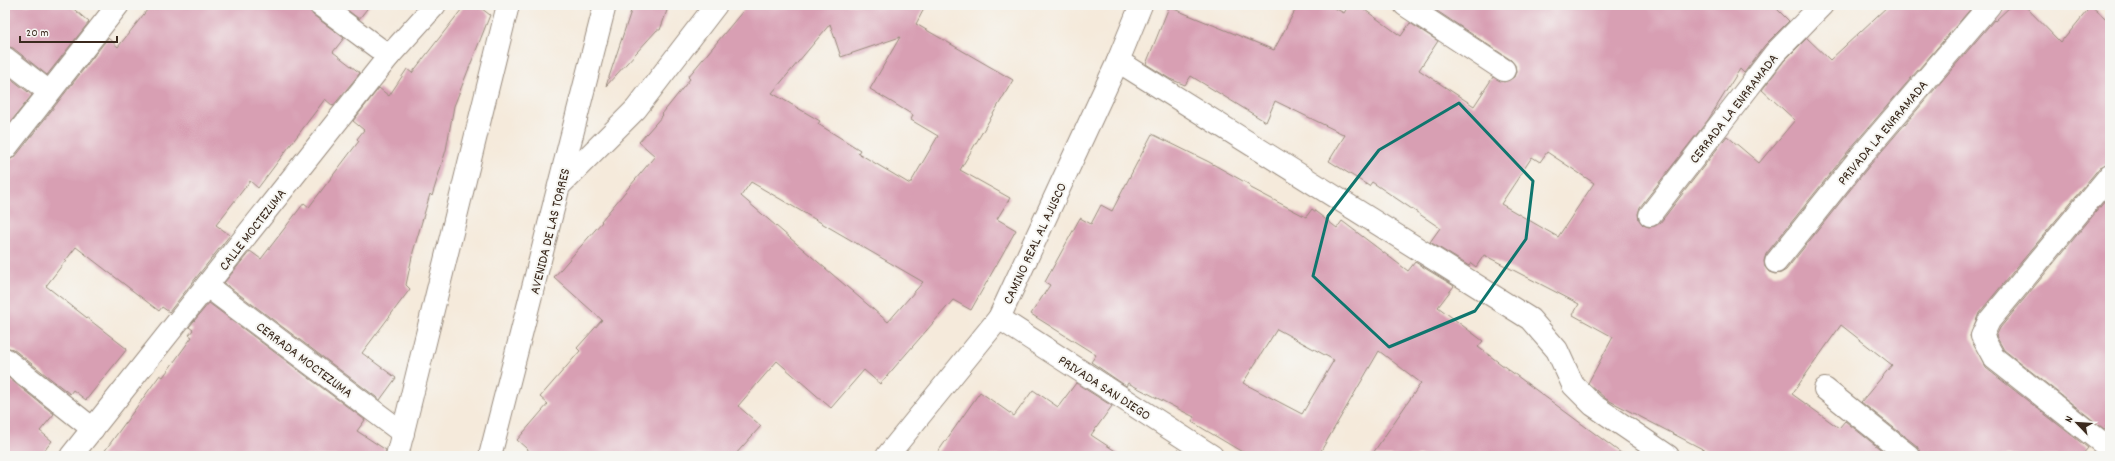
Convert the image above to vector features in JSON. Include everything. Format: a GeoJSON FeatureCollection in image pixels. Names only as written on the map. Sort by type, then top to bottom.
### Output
{"type":"FeatureCollection","features":[{"type":"Feature","properties":{"kind":"street"},"geometry":{"type":"LineString","coordinates":[[5,148],[118,5]]}},
{"type":"Feature","properties":{"kind":"street"},"geometry":{"type":"LineString","coordinates":[[320,5],[389,56]]}},
{"type":"Feature","properties":{"kind":"street","name":"CALLE MOCTEZUMA"},"geometry":{"type":"LineString","coordinates":[[71,456],[389,56],[435,5]]}},
{"type":"Feature","properties":{"kind":"street"},"geometry":{"type":"LineString","coordinates":[[397,456],[508,5]]}},
{"type":"Feature","properties":{"kind":"street","name":"AVENIDA DE LAS TORRES"},"geometry":{"type":"LineString","coordinates":[[490,456],[605,5]]}},
{"type":"Feature","properties":{"kind":"street"},"geometry":{"type":"LineString","coordinates":[[560,185],[636,109],[716,5]]}},
{"type":"Feature","properties":{"kind":"street","name":"CAMINO REAL AL AJUSCO"},"geometry":{"type":"LineString","coordinates":[[887,456],[999,318],[1118,61],[1141,5]]}},
{"type":"Feature","properties":{"kind":"street"},"geometry":{"type":"LineString","coordinates":[[1405,5],[1504,70]]}},
{"type":"Feature","properties":{"kind":"street","name":"CERRADA LA ENRRAMADA"},"geometry":{"type":"LineString","coordinates":[[1650,215],[1775,53],[1822,5]]}},
{"type":"Feature","properties":{"kind":"street","name":"PRIVADA LA ENRRAMADA"},"geometry":{"type":"LineString","coordinates":[[1776,262],[1860,157],[1990,5]]}},
{"type":"Feature","properties":{"kind":"street"},"geometry":{"type":"LineString","coordinates":[[5,58],[49,92]]}},
{"type":"Feature","properties":{"kind":"street"},"geometry":{"type":"LineString","coordinates":[[1118,61],[1530,319],[1557,350],[1573,385],[1593,405],[1668,456]]}},
{"type":"Feature","properties":{"kind":"street"},"geometry":{"type":"LineString","coordinates":[[2110,175],[1989,321],[1982,336],[1994,358],[2110,449]]}},
{"type":"Feature","properties":{"kind":"street","name":"CERRADA MOCTEZUMA"},"geometry":{"type":"LineString","coordinates":[[207,286],[403,433]]}},
{"type":"Feature","properties":{"kind":"street","name":"PRIVADA SAN DIEGO"},"geometry":{"type":"LineString","coordinates":[[999,318],[1212,456]]}},
{"type":"Feature","properties":{"kind":"street"},"geometry":{"type":"LineString","coordinates":[[5,359],[93,429]]}},
{"type":"Feature","properties":{"kind":"street"},"geometry":{"type":"LineString","coordinates":[[1825,389],[1909,456]]}},
{"type":"Feature","properties":{"kind":"highlighted area"},"geometry":{"type":"Polygon","coordinates":[[[1459,103],[1533,181],[1526,239],[1475,311],[1389,347],[1313,276],[1328,216],[1379,150],[1459,103]]]}},
{"type":"Feature","properties":{"kind":"building"},"geometry":{"type":"Polygon","coordinates":[[[5,5],[69,5],[89,22],[47,75],[13,48],[5,46],[5,5]]]}},
{"type":"Feature","properties":{"kind":"building"},"geometry":{"type":"Polygon","coordinates":[[[151,5],[308,5],[313,15],[344,38],[333,52],[360,73],[333,106],[325,99],[258,188],[250,181],[216,225],[230,235],[169,312],[162,307],[159,311],[76,247],[46,286],[127,349],[86,400],[73,390],[70,394],[13,349],[5,347],[5,161],[15,157],[108,38],[118,47],[151,5]]]}},
{"type":"Feature","properties":{"kind":"building"},"geometry":{"type":"Polygon","coordinates":[[[341,5],[370,5],[359,19],[341,5]]]}},
{"type":"Feature","properties":{"kind":"building"},"geometry":{"type":"Polygon","coordinates":[[[465,5],[477,5],[490,15],[454,106],[446,150],[432,196],[430,194],[413,252],[406,285],[410,289],[362,353],[396,378],[380,400],[224,283],[250,251],[261,259],[304,203],[309,207],[359,141],[357,139],[364,130],[353,121],[379,88],[389,96],[407,69],[412,73],[465,5]]]}},
{"type":"Feature","properties":{"kind":"building"},"geometry":{"type":"Polygon","coordinates":[[[633,5],[669,5],[660,30],[657,30],[606,86],[633,5]]]}},
{"type":"Feature","properties":{"kind":"building"},"geometry":{"type":"Polygon","coordinates":[[[748,5],[926,5],[916,24],[1013,80],[960,170],[1010,198],[997,219],[1016,230],[971,310],[953,300],[880,384],[864,370],[831,408],[777,361],[738,406],[761,426],[734,456],[535,456],[517,440],[548,404],[540,397],[580,351],[577,348],[602,320],[554,277],[602,222],[601,221],[655,156],[639,142],[663,115],[662,114],[690,79],[688,77],[748,5]],[[830,24],[772,93],[820,121],[818,124],[860,150],[858,153],[910,184],[938,136],[911,120],[913,115],[870,89],[900,37],[841,57],[830,24]],[[751,182],[741,196],[888,322],[923,282],[751,182]]]}},
{"type":"Feature","properties":{"kind":"building"},"geometry":{"type":"Polygon","coordinates":[[[1298,5],[1329,5],[1344,13],[1349,5],[1358,5],[1401,36],[1410,23],[1438,41],[1419,70],[1474,106],[1493,77],[1504,82],[1514,77],[1516,71],[1515,65],[1511,60],[1428,5],[1773,5],[1789,21],[1765,45],[1744,73],[1740,69],[1708,120],[1640,207],[1638,214],[1639,220],[1643,225],[1649,227],[1660,223],[1727,136],[1759,163],[1795,120],[1762,90],[1784,61],[1807,38],[1830,60],[1889,5],[1974,5],[1850,149],[1766,254],[1764,261],[1765,267],[1769,272],[1775,274],[1786,270],[1870,165],[1994,20],[1995,21],[2012,5],[2024,5],[2060,42],[2091,6],[2110,22],[2110,163],[2100,167],[1979,313],[1970,336],[1986,368],[2088,448],[2081,456],[1921,456],[1917,446],[1861,402],[1892,365],[1841,325],[1792,394],[1839,428],[1845,421],[1889,456],[1716,456],[1606,399],[1588,383],[1613,337],[1573,315],[1579,304],[1484,255],[1476,267],[1471,263],[1469,266],[1430,242],[1440,228],[1372,182],[1369,186],[1329,161],[1345,135],[1275,101],[1266,122],[1191,76],[1185,85],[1170,79],[1146,64],[1169,7],[1274,50],[1298,5]],[[1547,152],[1540,162],[1532,157],[1501,204],[1558,237],[1594,183],[1547,152]]]}},
{"type":"Feature","properties":{"kind":"building"},"geometry":{"type":"Polygon","coordinates":[[[5,74],[32,95],[5,129],[5,74]]]}},
{"type":"Feature","properties":{"kind":"building"},"geometry":{"type":"Polygon","coordinates":[[[1152,134],[1209,162],[1250,185],[1249,187],[1306,217],[1312,209],[1337,228],[1342,221],[1408,271],[1415,262],[1454,286],[1438,307],[1483,341],[1478,347],[1625,456],[1371,456],[1421,383],[1379,351],[1318,456],[1249,456],[1192,422],[1194,417],[1128,383],[1126,386],[1091,362],[1096,355],[1031,314],[1050,285],[1045,282],[1080,218],[1091,224],[1101,205],[1112,211],[1152,134]],[[1277,329],[1243,383],[1302,414],[1334,360],[1277,329]]]}},
{"type":"Feature","properties":{"kind":"building"},"geometry":{"type":"Polygon","coordinates":[[[2110,195],[2110,422],[2104,429],[2004,350],[1996,336],[2000,328],[2110,195]]]}},
{"type":"Feature","properties":{"kind":"building"},"geometry":{"type":"Polygon","coordinates":[[[209,303],[365,420],[357,431],[386,450],[385,456],[101,456],[160,375],[163,377],[192,337],[189,335],[193,330],[189,327],[209,303]]]}},
{"type":"Feature","properties":{"kind":"building"},"geometry":{"type":"Polygon","coordinates":[[[5,375],[54,414],[40,431],[52,441],[40,456],[5,456],[5,375]]]}},
{"type":"Feature","properties":{"kind":"building"},"geometry":{"type":"Polygon","coordinates":[[[1076,383],[1112,406],[1091,435],[1123,456],[935,456],[980,392],[1014,416],[1033,390],[1058,407],[1076,383]]]}}]}
